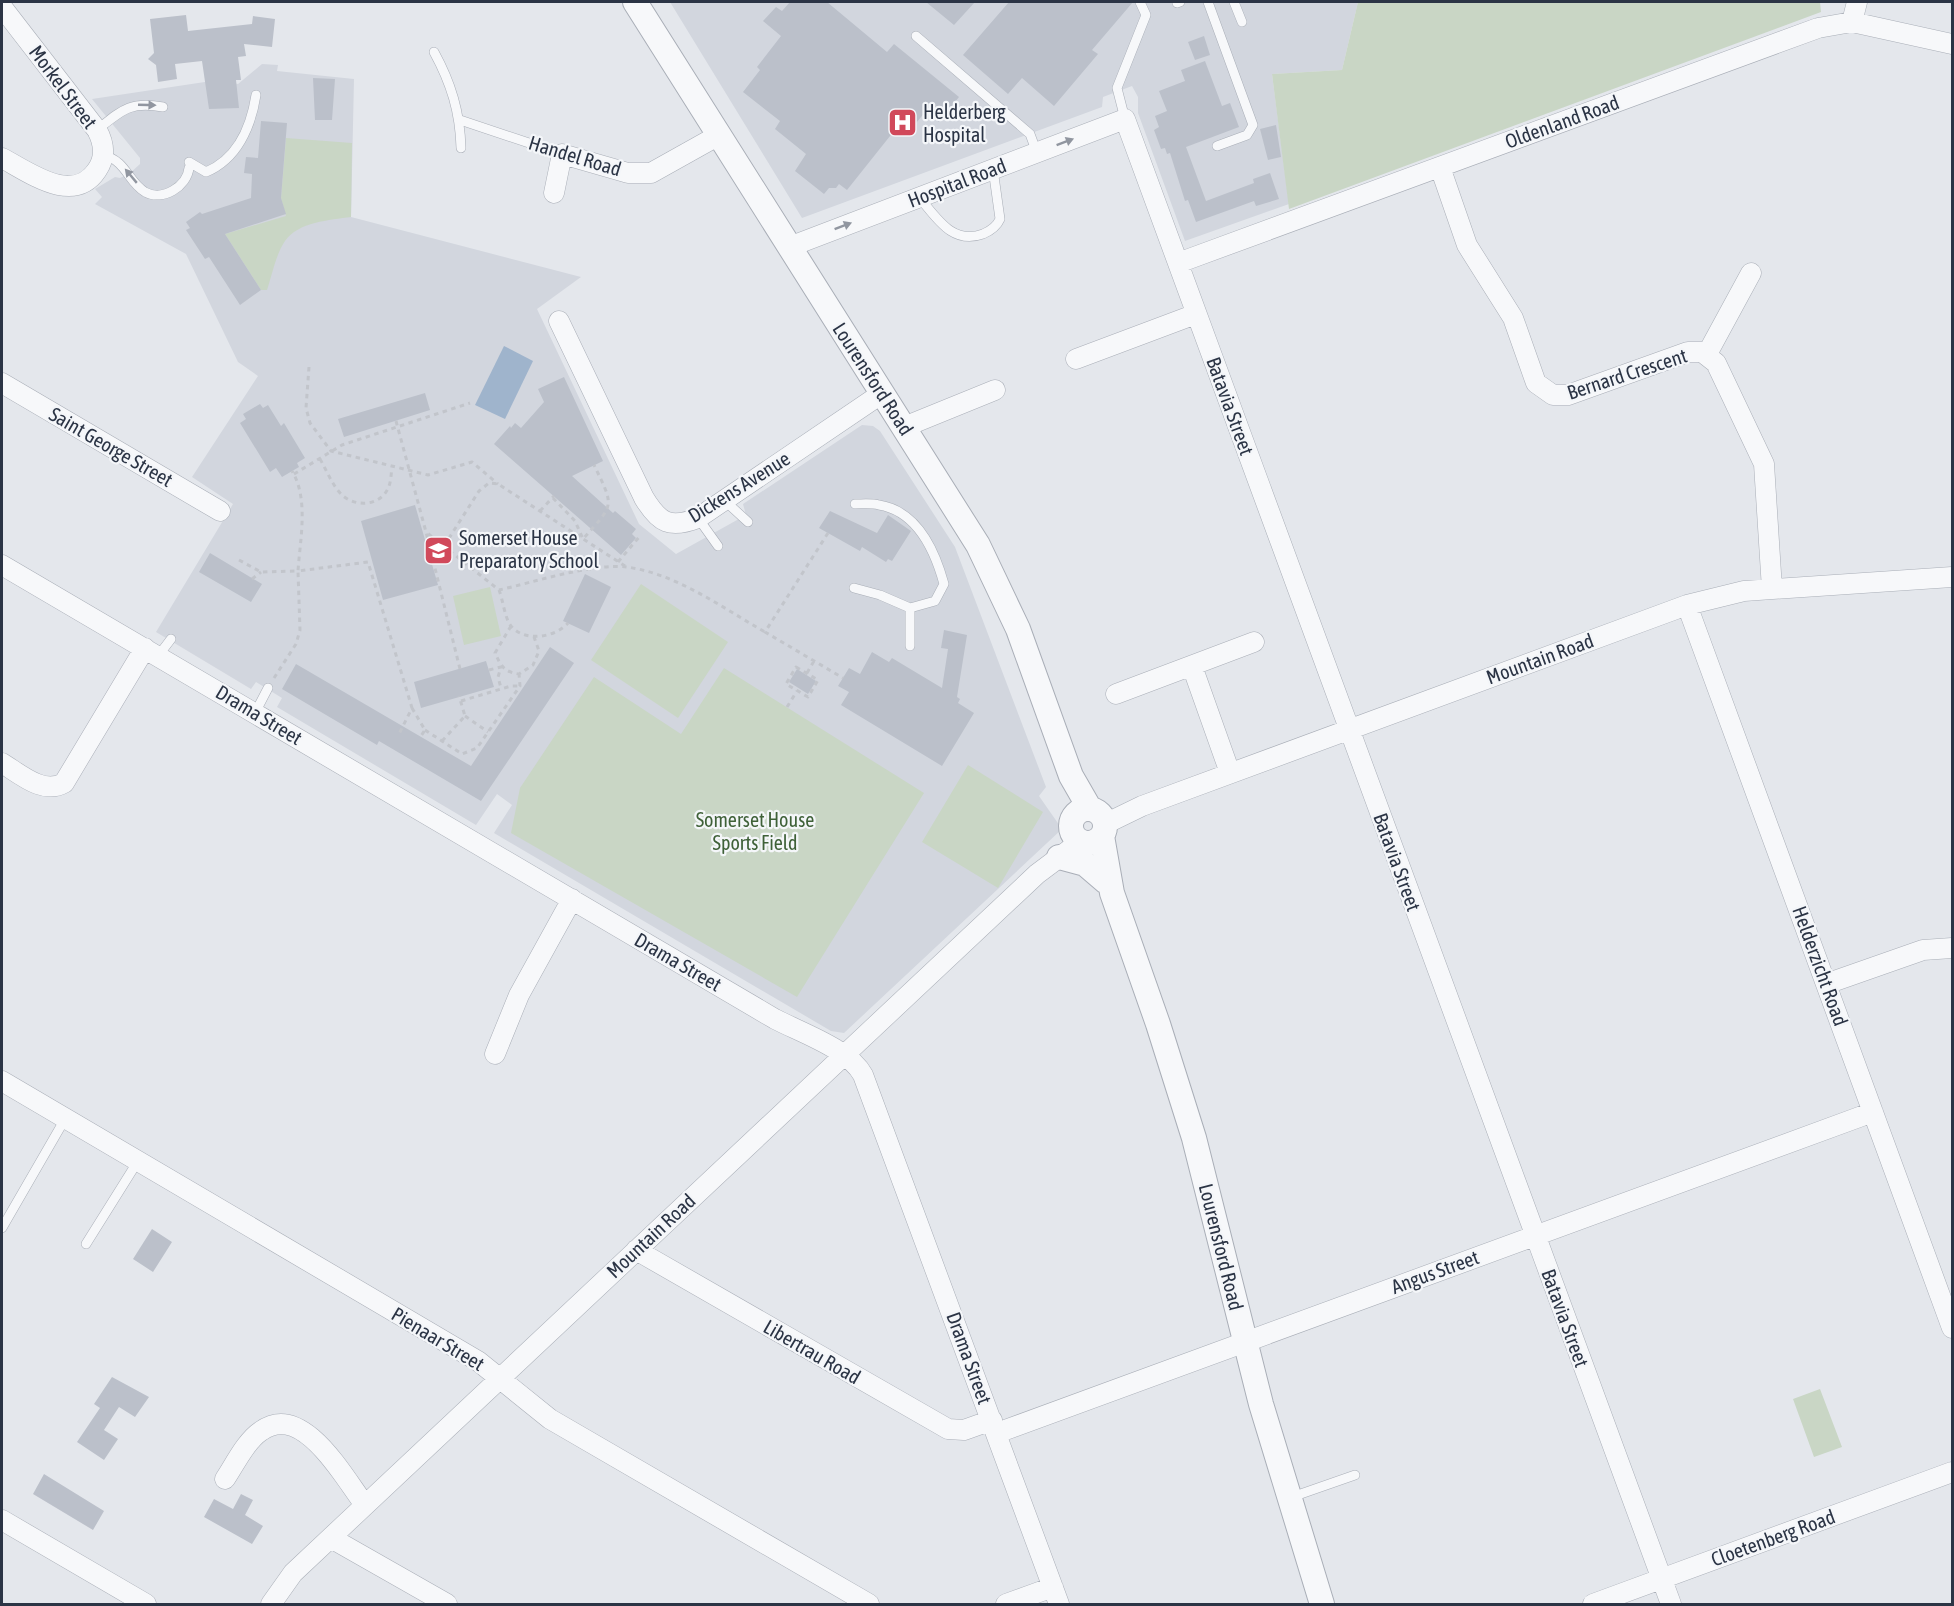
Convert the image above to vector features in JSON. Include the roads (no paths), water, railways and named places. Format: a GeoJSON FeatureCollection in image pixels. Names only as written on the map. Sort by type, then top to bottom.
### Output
{"type":"FeatureCollection","features":[{"type":"Feature","properties":{"kind":"street","name":"Lourensford Road"},"geometry":{"type":"LineString","coordinates":[[635,2],[904,427],[993,573],[1018,629],[1158,1024],[1194,1138],[1244,1342],[1322,1605]]}},
{"type":"Feature","properties":{"kind":"street"},"geometry":{"type":"LineString","coordinates":[[1852,22],[1857,2]]}},
{"type":"Feature","properties":{"kind":"street","name":"Morkel Street"},"geometry":{"type":"LineString","coordinates":[[2,7],[97,130],[103,146],[99,164]]}},
{"type":"Feature","properties":{"kind":"street","name":"Oldenland Road"},"geometry":{"type":"LineString","coordinates":[[1178,263],[1818,28],[1852,22],[1953,44]]}},
{"type":"Feature","properties":{"kind":"street","name":"Hospital Road"},"geometry":{"type":"LineString","coordinates":[[789,247],[1125,120]]}},
{"type":"Feature","properties":{"kind":"street","name":"Batavia Street"},"geometry":{"type":"LineString","coordinates":[[1125,120],[1671,1605]]}},
{"type":"Feature","properties":{"kind":"street","name":"Handel Road"},"geometry":{"type":"LineString","coordinates":[[562,154],[628,173],[651,172],[719,135]]}},
{"type":"Feature","properties":{"kind":"street"},"geometry":{"type":"LineString","coordinates":[[554,193],[562,154]]}},
{"type":"Feature","properties":{"kind":"street"},"geometry":{"type":"LineString","coordinates":[[2,158],[60,186],[78,184],[99,164]]}},
{"type":"Feature","properties":{"kind":"street","name":"Bernard Crescent"},"geometry":{"type":"LineString","coordinates":[[1440,167],[1473,257],[1507,306],[1533,377],[1545,392],[1560,396],[1568,395],[1688,352],[1707,354],[1716,363],[1764,464],[1772,589]]}},
{"type":"Feature","properties":{"kind":"street","name":"Bernard Crescent"},"geometry":{"type":"LineString","coordinates":[[1707,354],[1751,273]]}},
{"type":"Feature","properties":{"kind":"street"},"geometry":{"type":"LineString","coordinates":[[1076,359],[1196,314]]}},
{"type":"Feature","properties":{"kind":"street","name":"Dickens Avenue"},"geometry":{"type":"LineString","coordinates":[[559,321],[652,511],[661,520],[670,524],[684,524],[698,518],[881,393]]}},
{"type":"Feature","properties":{"kind":"street","name":"Saint George Street"},"geometry":{"type":"LineString","coordinates":[[2,383],[220,511]]}},
{"type":"Feature","properties":{"kind":"street"},"geometry":{"type":"LineString","coordinates":[[904,427],[995,390]]}},
{"type":"Feature","properties":{"kind":"street","name":"Drama Street"},"geometry":{"type":"LineString","coordinates":[[2,565],[775,1019],[844,1054],[863,1074],[1056,1596]]}},
{"type":"Feature","properties":{"kind":"street","name":"Mountain Road"},"geometry":{"type":"LineString","coordinates":[[271,1605],[293,1573],[1088,826],[1687,604],[1744,591],[1953,577]]}},
{"type":"Feature","properties":{"kind":"street","name":"Helderzicht Road"},"geometry":{"type":"LineString","coordinates":[[1687,604],[1953,1328]]}},
{"type":"Feature","properties":{"kind":"street"},"geometry":{"type":"LineString","coordinates":[[1116,694],[1254,642]]}},
{"type":"Feature","properties":{"kind":"street"},"geometry":{"type":"LineString","coordinates":[[2,763],[41,786],[50,788],[64,783],[152,652]]}},
{"type":"Feature","properties":{"kind":"street"},"geometry":{"type":"LineString","coordinates":[[1192,666],[1230,773]]}},
{"type":"Feature","properties":{"kind":"street","name":"Mountain Road"},"geometry":{"type":"LineString","coordinates":[[1037,874],[1059,858],[1088,826]]}},
{"type":"Feature","properties":{"kind":"street"},"geometry":{"type":"LineString","coordinates":[[1059,858],[1085,864],[1109,888]]}},
{"type":"Feature","properties":{"kind":"street"},"geometry":{"type":"LineString","coordinates":[[495,1054],[519,995],[572,899]]}},
{"type":"Feature","properties":{"kind":"street"},"geometry":{"type":"LineString","coordinates":[[1826,984],[1923,950],[1953,948]]}},
{"type":"Feature","properties":{"kind":"street","name":"Pienaar Street"},"geometry":{"type":"LineString","coordinates":[[2,1081],[478,1361],[550,1419],[869,1605]]}},
{"type":"Feature","properties":{"kind":"street","name":"Angus Street"},"geometry":{"type":"LineString","coordinates":[[995,1427],[1244,1342],[1873,1112]]}},
{"type":"Feature","properties":{"kind":"street","name":"Libertrau Road"},"geometry":{"type":"LineString","coordinates":[[636,1250],[948,1429],[995,1427]]}},
{"type":"Feature","properties":{"kind":"street"},"geometry":{"type":"LineString","coordinates":[[225,1479],[261,1431],[277,1424],[294,1425],[314,1439],[365,1506]]}},
{"type":"Feature","properties":{"kind":"street","name":"Cloetenberg Road"},"geometry":{"type":"LineString","coordinates":[[1593,1605],[1953,1472]]}},
{"type":"Feature","properties":{"kind":"street"},"geometry":{"type":"LineString","coordinates":[[2,1520],[146,1605]]}},
{"type":"Feature","properties":{"kind":"street"},"geometry":{"type":"LineString","coordinates":[[331,1538],[447,1605]]}},
{"type":"Feature","properties":{"kind":"street"},"geometry":{"type":"LineString","coordinates":[[1006,1605],[1056,1596]]}},
{"type":"Feature","properties":{"kind":"lane"},"geometry":{"type":"LineString","coordinates":[[1125,120],[1117,88],[1146,15],[1140,2]]}},
{"type":"Feature","properties":{"kind":"lane"},"geometry":{"type":"LineString","coordinates":[[1208,2],[1253,125],[1247,135],[1217,146]]}},
{"type":"Feature","properties":{"kind":"lane"},"geometry":{"type":"LineString","coordinates":[[1234,2],[1242,22]]}},
{"type":"Feature","properties":{"kind":"lane"},"geometry":{"type":"LineString","coordinates":[[916,36],[1030,134],[1037,153]]}},
{"type":"Feature","properties":{"kind":"lane"},"geometry":{"type":"LineString","coordinates":[[434,52],[446,73],[460,120],[461,148]]}},
{"type":"Feature","properties":{"kind":"lane"},"geometry":{"type":"LineString","coordinates":[[99,164],[116,158],[142,190],[150,194],[174,190],[182,185],[189,165],[206,172],[222,165],[234,152],[245,133],[253,112],[256,95]]}},
{"type":"Feature","properties":{"kind":"lane"},"geometry":{"type":"LineString","coordinates":[[97,130],[120,112],[142,103],[163,107]]}},
{"type":"Feature","properties":{"kind":"lane","name":"Handel Road"},"geometry":{"type":"LineString","coordinates":[[460,120],[562,154]]}},
{"type":"Feature","properties":{"kind":"lane"},"geometry":{"type":"LineString","coordinates":[[919,197],[954,234],[968,237],[986,232],[1000,219],[993,169]]}},
{"type":"Feature","properties":{"kind":"lane"},"geometry":{"type":"LineString","coordinates":[[724,500],[748,522]]}},
{"type":"Feature","properties":{"kind":"lane"},"geometry":{"type":"LineString","coordinates":[[854,588],[880,595],[910,608],[936,601],[942,594],[944,584],[929,544],[918,527],[896,511],[880,505],[855,504]]}},
{"type":"Feature","properties":{"kind":"lane"},"geometry":{"type":"LineString","coordinates":[[698,518],[718,546]]}},
{"type":"Feature","properties":{"kind":"lane"},"geometry":{"type":"LineString","coordinates":[[910,608],[910,646]]}},
{"type":"Feature","properties":{"kind":"lane"},"geometry":{"type":"LineString","coordinates":[[152,652],[171,639]]}},
{"type":"Feature","properties":{"kind":"lane"},"geometry":{"type":"LineString","coordinates":[[255,713],[270,684]]}},
{"type":"Feature","properties":{"kind":"lane"},"geometry":{"type":"LineString","coordinates":[[2,1228],[65,1119]]}},
{"type":"Feature","properties":{"kind":"lane"},"geometry":{"type":"LineString","coordinates":[[86,1244],[138,1161]]}},
{"type":"Feature","properties":{"kind":"lane"},"geometry":{"type":"LineString","coordinates":[[1289,1498],[1355,1475]]}},
{"type":"Feature","properties":{"kind":"water"},"geometry":{"type":"Polygon","coordinates":[[[504,346],[533,361],[505,419],[475,405],[504,346]]]}},
{"type":"Feature","properties":{"kind":"place","name":"Helderberg Hospital"},"geometry":{"type":"Point","coordinates":[902,123]}},
{"type":"Feature","properties":{"kind":"place","name":"Somerset House Preparatory School"},"geometry":{"type":"Point","coordinates":[438,550]}},
{"type":"Feature","properties":{"kind":"park label","name":"Somerset House Sports Field"},"geometry":{"type":"Point","coordinates":[755,832]}}]}
